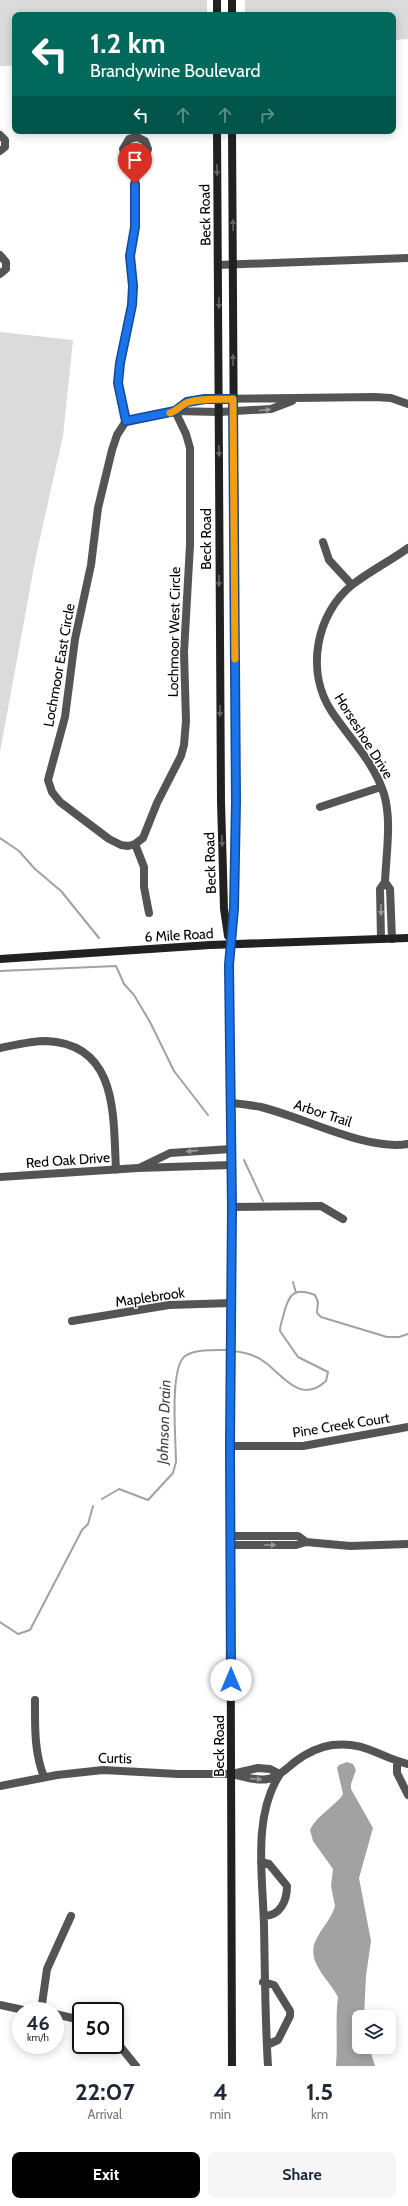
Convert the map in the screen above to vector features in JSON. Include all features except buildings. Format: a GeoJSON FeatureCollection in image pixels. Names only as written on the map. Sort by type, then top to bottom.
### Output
{"type":"FeatureCollection","features":[{"type":"Feature","properties":{"kind":"main road"},"geometry":{"type":"LineString","coordinates":[[217,0],[217,12]]}},
{"type":"Feature","properties":{"kind":"main road"},"geometry":{"type":"LineString","coordinates":[[232,0],[232,12]]}},
{"type":"Feature","properties":{"kind":"main road","name":"Beck Road"},"geometry":{"type":"LineString","coordinates":[[217,134],[221,808],[224,909],[230,946]]}},
{"type":"Feature","properties":{"kind":"main road","name":"Beck Road"},"geometry":{"type":"LineString","coordinates":[[232,134],[236,801],[234,908],[230,946],[232,1207],[230,1446],[232,2066]]}},
{"type":"Feature","properties":{"kind":"main road","name":"6 Mile Road"},"geometry":{"type":"LineString","coordinates":[[0,959],[153,948],[408,938]]}},
{"type":"Feature","properties":{"kind":"street"},"geometry":{"type":"LineString","coordinates":[[0,134],[5,140],[5,147],[0,151]]}},
{"type":"Feature","properties":{"kind":"street"},"geometry":{"type":"LineString","coordinates":[[135,169],[135,227],[130,256],[133,286],[132,305],[120,363],[118,383],[126,421],[175,411],[234,412],[271,409],[295,400]]}},
{"type":"Feature","properties":{"kind":"street"},"geometry":{"type":"LineString","coordinates":[[0,255],[6,262],[6,269],[0,274]]}},
{"type":"Feature","properties":{"kind":"street"},"geometry":{"type":"LineString","coordinates":[[218,264],[408,258]]}},
{"type":"Feature","properties":{"kind":"street"},"geometry":{"type":"LineString","coordinates":[[175,411],[187,402],[233,399],[295,400],[375,397],[391,398],[408,404]]}},
{"type":"Feature","properties":{"kind":"street","name":"Lochmoor West Circle"},"geometry":{"type":"LineString","coordinates":[[135,844],[143,838],[149,827],[157,803],[181,756],[184,745],[186,721],[184,652],[190,545],[190,448],[186,434],[175,411]]}},
{"type":"Feature","properties":{"kind":"street","name":"Lochmoor East Circle"},"geometry":{"type":"LineString","coordinates":[[126,421],[117,435],[112,450],[98,508],[91,565],[75,639],[65,717],[48,780],[52,792],[60,802],[109,839],[121,845],[135,844]]}},
{"type":"Feature","properties":{"kind":"street"},"geometry":{"type":"LineString","coordinates":[[323,542],[330,560],[352,585]]}},
{"type":"Feature","properties":{"kind":"street","name":"Horseshoe Drive"},"geometry":{"type":"LineString","coordinates":[[382,939],[380,889],[385,882],[388,817],[381,786],[372,768],[331,711],[319,680],[317,648],[329,612],[352,585],[408,548]]}},
{"type":"Feature","properties":{"kind":"street"},"geometry":{"type":"LineString","coordinates":[[320,807],[381,786]]}},
{"type":"Feature","properties":{"kind":"street"},"geometry":{"type":"LineString","coordinates":[[135,844],[144,867],[144,887],[149,913]]}},
{"type":"Feature","properties":{"kind":"street","name":"Horseshoe Drive"},"geometry":{"type":"LineString","coordinates":[[385,882],[390,889],[392,939]]}},
{"type":"Feature","properties":{"kind":"street"},"geometry":{"type":"LineString","coordinates":[[0,1048],[43,1041],[53,1042],[79,1051],[94,1063],[105,1078],[111,1096],[116,1170]]}},
{"type":"Feature","properties":{"kind":"street","name":"Arbor Trail"},"geometry":{"type":"LineString","coordinates":[[231,1103],[261,1108],[374,1142],[394,1145],[408,1144]]}},
{"type":"Feature","properties":{"kind":"street","name":"Red Oak Drive"},"geometry":{"type":"LineString","coordinates":[[138,1168],[170,1153],[231,1149]]}},
{"type":"Feature","properties":{"kind":"street","name":"Red Oak Drive"},"geometry":{"type":"LineString","coordinates":[[0,1177],[138,1168],[231,1165]]}},
{"type":"Feature","properties":{"kind":"street"},"geometry":{"type":"LineString","coordinates":[[232,1207],[321,1206],[343,1219]]}},
{"type":"Feature","properties":{"kind":"street","name":"Maplebrook"},"geometry":{"type":"LineString","coordinates":[[72,1321],[169,1305],[232,1303]]}},
{"type":"Feature","properties":{"kind":"street","name":"Pine Creek Court"},"geometry":{"type":"LineString","coordinates":[[230,1446],[303,1446],[408,1427]]}},
{"type":"Feature","properties":{"kind":"street"},"geometry":{"type":"LineString","coordinates":[[230,1536],[298,1536],[306,1542]]}},
{"type":"Feature","properties":{"kind":"street"},"geometry":{"type":"LineString","coordinates":[[230,1545],[296,1545],[306,1542],[350,1546],[408,1544]]}},
{"type":"Feature","properties":{"kind":"street"},"geometry":{"type":"LineString","coordinates":[[35,1700],[37,1749],[39,1765],[44,1777]]}},
{"type":"Feature","properties":{"kind":"street"},"geometry":{"type":"LineString","coordinates":[[268,2066],[263,1982],[264,1916],[261,1845],[265,1815],[275,1782],[280,1774],[307,1753],[330,1745],[362,1746],[397,1761],[408,1764]]}},
{"type":"Feature","properties":{"kind":"street"},"geometry":{"type":"LineString","coordinates":[[397,1761],[397,1773],[408,1795]]}},
{"type":"Feature","properties":{"kind":"street","name":"Curtis"},"geometry":{"type":"LineString","coordinates":[[0,1786],[44,1777],[103,1770],[178,1774],[232,1774],[258,1768],[270,1769],[280,1774]]}},
{"type":"Feature","properties":{"kind":"street"},"geometry":{"type":"LineString","coordinates":[[261,1862],[268,1864],[287,1886],[283,1904],[279,1911],[272,1916],[264,1916]]}},
{"type":"Feature","properties":{"kind":"street"},"geometry":{"type":"LineString","coordinates":[[43,2002],[47,1969],[71,1916]]}},
{"type":"Feature","properties":{"kind":"street"},"geometry":{"type":"LineString","coordinates":[[263,1982],[274,1985],[290,2011],[290,2016],[278,2040],[267,2045]]}},
{"type":"Feature","properties":{"kind":"street"},"geometry":{"type":"LineString","coordinates":[[0,2005],[12,2008]]}},
{"type":"Feature","properties":{"kind":"street"},"geometry":{"type":"LineString","coordinates":[[124,2051],[136,2066]]}},
{"type":"Feature","properties":{"kind":"shaded area"},"geometry":{"type":"Polygon","coordinates":[[[0,0],[207,0],[207,12],[12,12],[12,66],[0,66],[0,0]]]}},
{"type":"Feature","properties":{"kind":"shaded area"},"geometry":{"type":"Polygon","coordinates":[[[245,0],[408,0],[408,39],[396,40],[396,12],[245,12],[245,0]]]}},
{"type":"Feature","properties":{"kind":"shaded area"},"geometry":{"type":"Polygon","coordinates":[[[135,143],[139,144],[141,149],[136,158],[129,149],[130,145],[135,143]]]}},
{"type":"Feature","properties":{"kind":"shaded area"},"geometry":{"type":"Polygon","coordinates":[[[0,332],[73,340],[63,436],[36,556],[0,752],[0,332]]]}},
{"type":"Feature","properties":{"kind":"shaded area"},"geometry":{"type":"Polygon","coordinates":[[[347,1762],[353,1764],[356,1770],[351,1784],[351,1789],[373,1828],[359,1878],[371,1941],[366,1976],[364,2010],[352,2010],[352,2054],[371,2054],[375,2066],[336,2066],[338,1997],[318,1968],[313,1953],[314,1945],[318,1936],[330,1918],[335,1906],[331,1886],[333,1869],[313,1841],[310,1830],[317,1820],[343,1794],[337,1768],[339,1765],[347,1762]]]}},
{"type":"Feature","properties":{"kind":"waterway"},"geometry":{"type":"LineString","coordinates":[[0,838],[19,851],[35,869],[61,891],[99,938]]}},
{"type":"Feature","properties":{"kind":"waterway"},"geometry":{"type":"LineString","coordinates":[[0,971],[116,966],[124,984],[134,995],[150,1022],[174,1071],[208,1115]]}},
{"type":"Feature","properties":{"kind":"waterway"},"geometry":{"type":"LineString","coordinates":[[244,1160],[263,1201]]}},
{"type":"Feature","properties":{"kind":"waterway"},"geometry":{"type":"LineString","coordinates":[[293,1282],[296,1293]]}},
{"type":"Feature","properties":{"kind":"waterway","name":"Johnson Drain"},"geometry":{"type":"LineString","coordinates":[[232,1351],[246,1353],[258,1358],[266,1363],[286,1381],[301,1389],[309,1390],[326,1381],[328,1372],[298,1357],[280,1331],[288,1301],[290,1297],[297,1292],[315,1295],[318,1302],[317,1313],[321,1317],[387,1337],[399,1337],[408,1334]]}},
{"type":"Feature","properties":{"kind":"waterway","name":"Johnson Drain"},"geometry":{"type":"LineString","coordinates":[[102,1499],[119,1489],[148,1500],[173,1473],[176,1462],[174,1406],[175,1389],[180,1363],[185,1356],[195,1352],[206,1350],[228,1350]]}},
{"type":"Feature","properties":{"kind":"waterway","name":"Johnson Drain"},"geometry":{"type":"LineString","coordinates":[[0,1622],[18,1634],[30,1630],[82,1530],[88,1524],[93,1506]]}},
{"type":"Feature","properties":{"kind":"slow traffic"},"geometry":{"type":"LineString","coordinates":[[170,413],[187,402],[205,399],[233,399],[235,659]]}},
{"type":"Feature","properties":{"kind":"route"},"geometry":{"type":"LineString","coordinates":[[135,184],[135,227],[130,256],[130,272],[133,286],[132,305],[120,363],[118,383],[121,404],[126,421],[151,418],[175,411],[187,402],[205,399],[233,399],[236,801],[234,908],[229,965],[232,1207],[230,1446],[231,1680]]}}]}
